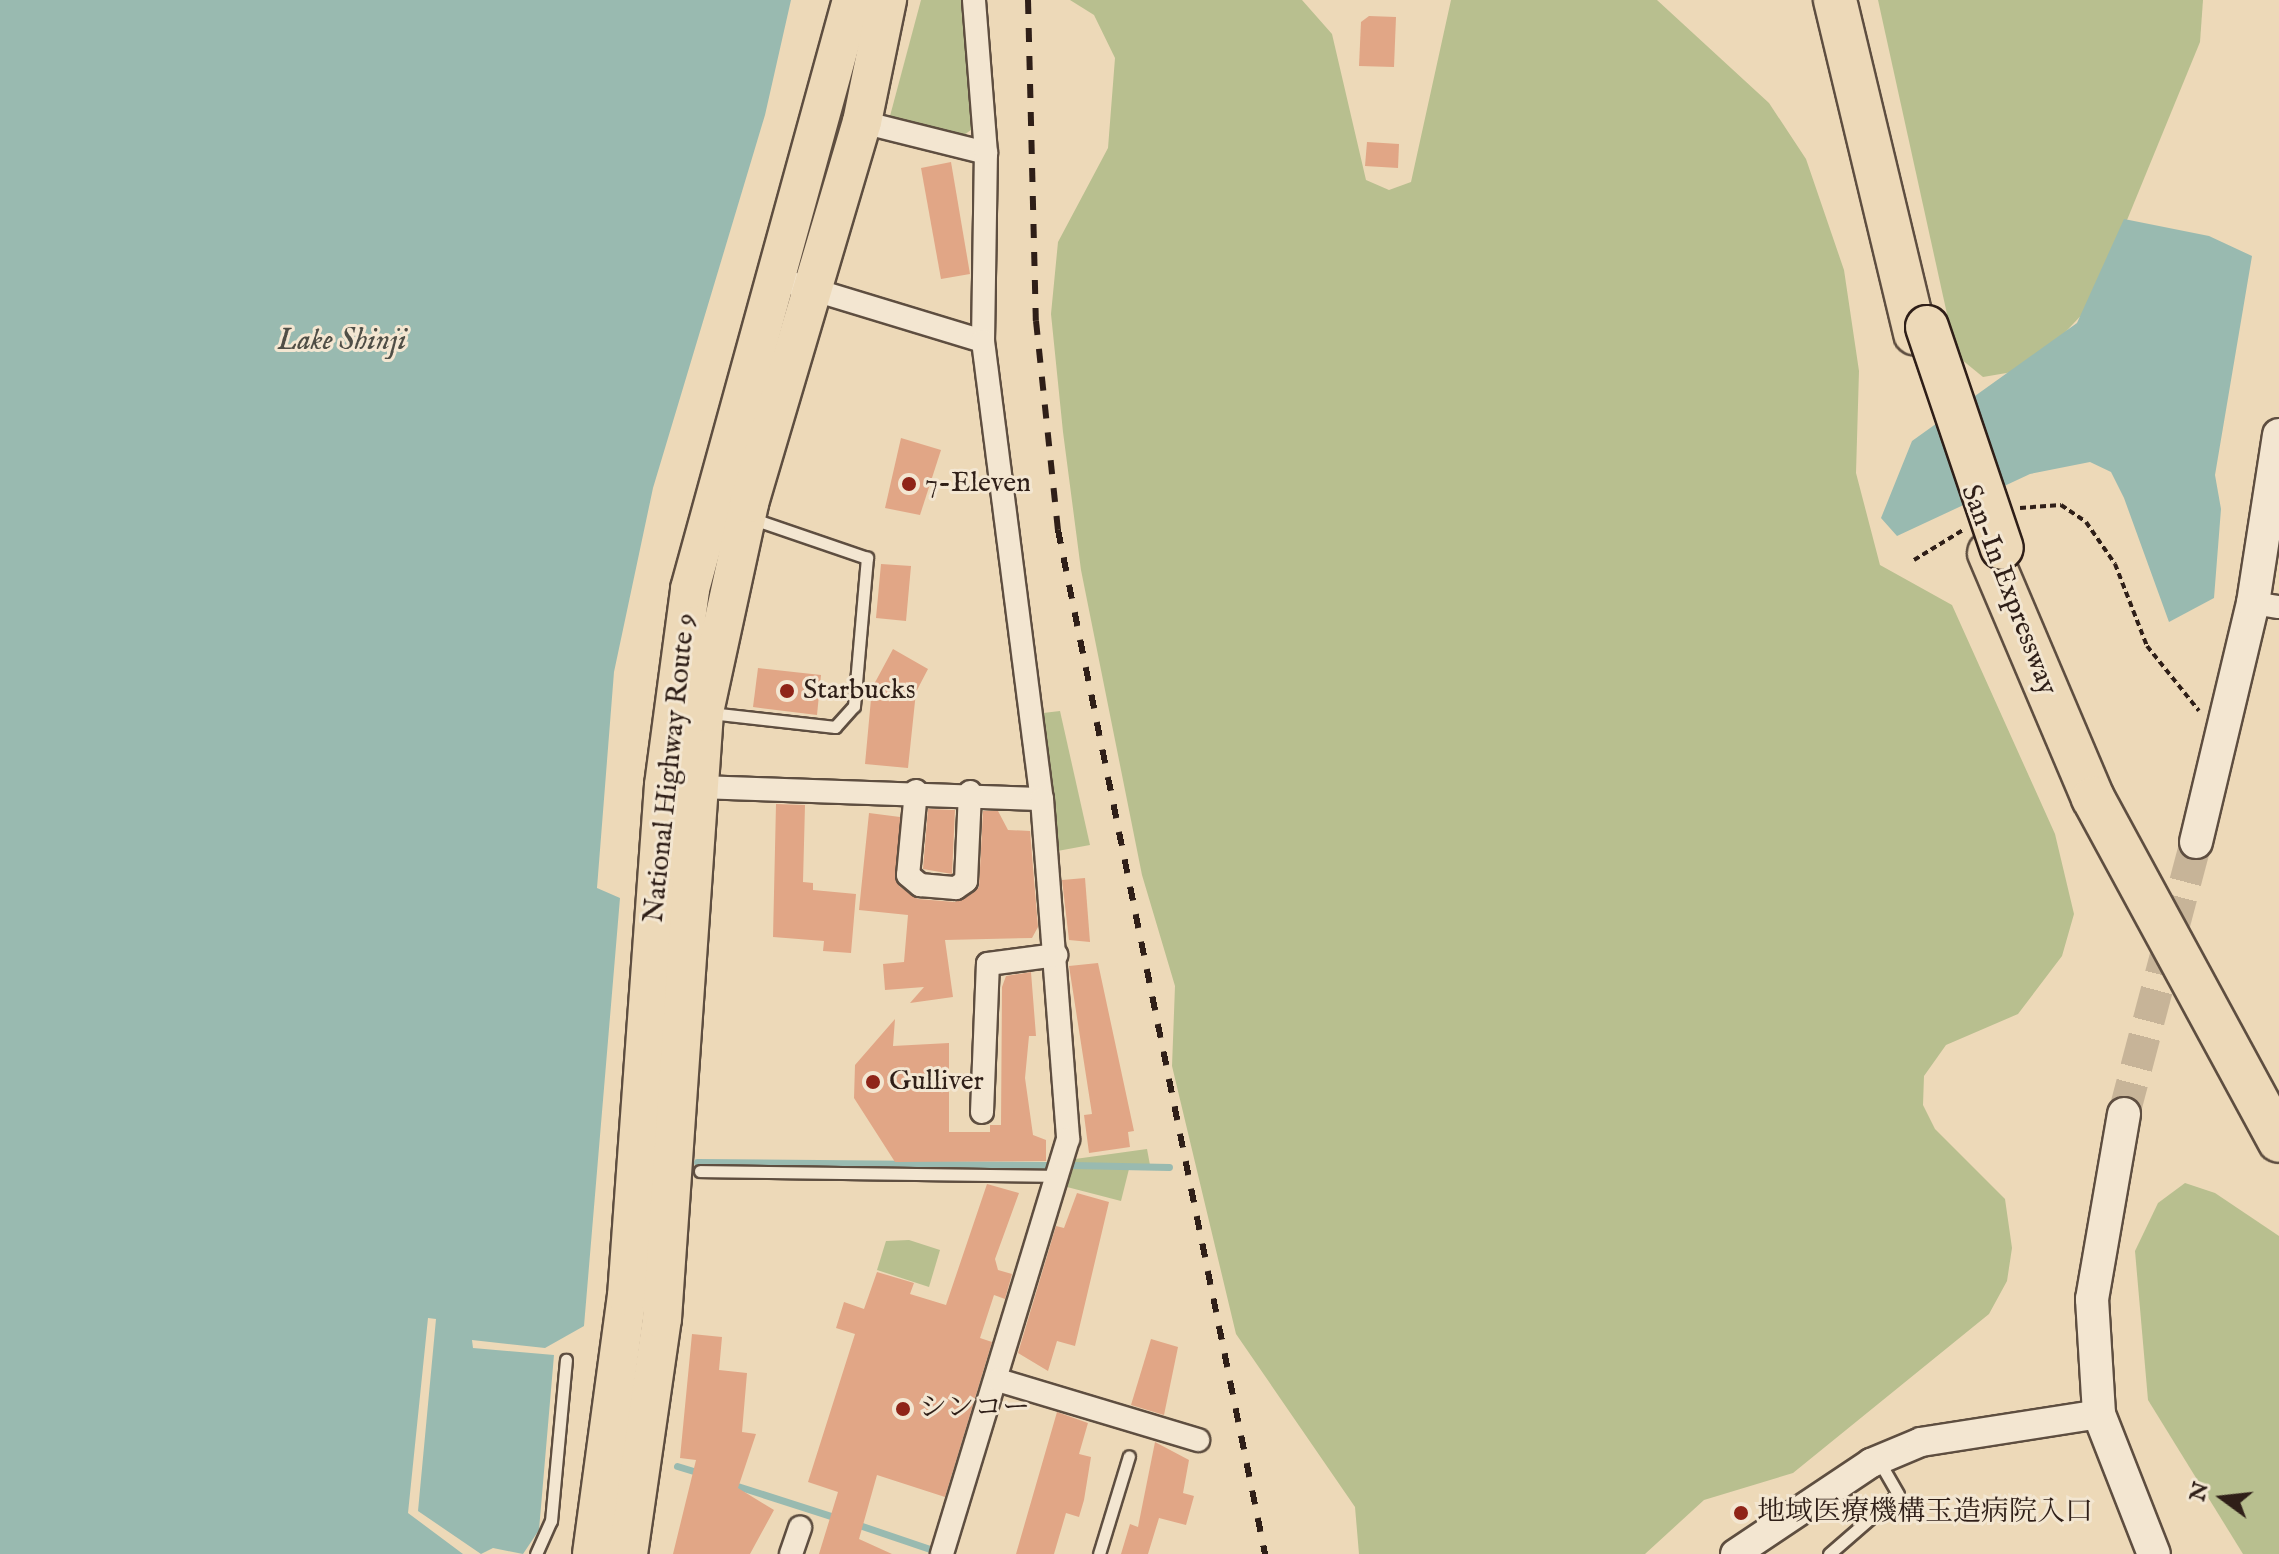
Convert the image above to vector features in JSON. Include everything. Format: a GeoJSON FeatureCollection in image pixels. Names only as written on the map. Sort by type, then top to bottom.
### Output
{"type":"FeatureCollection","features":[{"type":"Feature","properties":{"kind":"highway","name":"National Highway Route 9"},"geometry":{"type":"LineString","coordinates":[[592,1554],[627,1296],[674,690],[710,500],[852,0]]}},
{"type":"Feature","properties":{"kind":"highway","name":"National Highway Route 9"},"geometry":{"type":"LineString","coordinates":[[628,1554],[662,1319],[696,787],[704,712],[746,517],[862,122],[887,0]]}},
{"type":"Feature","properties":{"kind":"highway","name":"San-In Expressway"},"geometry":{"type":"LineString","coordinates":[[1835,0],[1921,331],[2093,798],[2279,1141]]}},
{"type":"Feature","properties":{"kind":"highway","name":"San-In Expressway"},"geometry":{"type":"LineString","coordinates":[[1849,0],[1921,331]]}},
{"type":"Feature","properties":{"kind":"highway","name":"San-In Expressway"},"geometry":{"type":"LineString","coordinates":[[1996,533],[2105,790],[2279,1113]]}},
{"type":"Feature","properties":{"kind":"main road"},"geometry":{"type":"LineString","coordinates":[[2196,842],[2227,721],[2266,605],[2279,435]]}},
{"type":"Feature","properties":{"kind":"main road"},"geometry":{"type":"LineString","coordinates":[[2124,1114],[2092,1299],[2099,1414],[2154,1554]]}},
{"type":"Feature","properties":{"kind":"street"},"geometry":{"type":"LineString","coordinates":[[942,1554],[998,1380],[1068,1139],[1042,799],[983,341],[986,153],[974,0]]}},
{"type":"Feature","properties":{"kind":"street"},"geometry":{"type":"LineString","coordinates":[[862,122],[986,153]]}},
{"type":"Feature","properties":{"kind":"street"},"geometry":{"type":"LineString","coordinates":[[775,278],[983,341]]}},
{"type":"Feature","properties":{"kind":"street"},"geometry":{"type":"LineString","coordinates":[[696,787],[970,792],[1042,799]]}},
{"type":"Feature","properties":{"kind":"street"},"geometry":{"type":"LineString","coordinates":[[916,791],[908,875],[920,885],[956,888],[966,881],[970,792]]}},
{"type":"Feature","properties":{"kind":"street"},"geometry":{"type":"LineString","coordinates":[[982,1112],[988,964],[1056,955]]}},
{"type":"Feature","properties":{"kind":"street"},"geometry":{"type":"LineString","coordinates":[[998,1380],[1198,1440]]}},
{"type":"Feature","properties":{"kind":"street"},"geometry":{"type":"LineString","coordinates":[[1735,1554],[1878,1460],[2002,1425],[2099,1414]]}},
{"type":"Feature","properties":{"kind":"street"},"geometry":{"type":"LineString","coordinates":[[791,1554],[800,1528]]}},
{"type":"Feature","properties":{"kind":"lane"},"geometry":{"type":"LineString","coordinates":[[704,712],[835,727],[854,706],[867,558],[746,517]]}},
{"type":"Feature","properties":{"kind":"lane"},"geometry":{"type":"LineString","coordinates":[[700,1171],[1058,1176]]}},
{"type":"Feature","properties":{"kind":"lane"},"geometry":{"type":"LineString","coordinates":[[536,1554],[551,1521],[566,1360]]}},
{"type":"Feature","properties":{"kind":"lane"},"geometry":{"type":"LineString","coordinates":[[1099,1554],[1129,1456]]}},
{"type":"Feature","properties":{"kind":"lane"},"geometry":{"type":"LineString","coordinates":[[1829,1554],[1898,1494],[1878,1460]]}},
{"type":"Feature","properties":{"kind":"path"},"geometry":{"type":"LineString","coordinates":[[1914,560],[1996,533],[2049,504],[2077,513],[2115,564],[2147,646],[2176,687],[2198,711],[2227,721]]}},
{"type":"Feature","properties":{"kind":"green space"},"geometry":{"type":"Polygon","coordinates":[[[921,0],[963,0],[975,127],[964,135],[890,116],[921,0]]]}},
{"type":"Feature","properties":{"kind":"green space"},"geometry":{"type":"Polygon","coordinates":[[[1070,0],[1302,0],[1332,34],[1366,180],[1389,190],[1411,182],[1451,0],[1657,0],[1769,103],[1806,159],[1844,270],[1859,371],[1856,473],[1880,565],[1952,605],[2055,834],[2074,914],[2062,956],[2018,1014],[1946,1045],[1924,1076],[1923,1105],[1935,1129],[2005,1199],[2012,1248],[2007,1281],[1989,1314],[1793,1473],[1704,1500],[1645,1554],[1359,1554],[1355,1507],[1236,1334],[1172,1066],[1175,986],[1142,875],[1081,570],[1063,432],[1051,314],[1058,242],[1108,148],[1115,58],[1094,15],[1070,0]]]}},
{"type":"Feature","properties":{"kind":"green space"},"geometry":{"type":"Polygon","coordinates":[[[1878,0],[2203,0],[2200,42],[2093,303],[2030,369],[1983,377],[1956,355],[1878,0]]]}},
{"type":"Feature","properties":{"kind":"green space"},"geometry":{"type":"Polygon","coordinates":[[[1060,711],[1090,845],[1052,852],[1043,713],[1060,711]]]}},
{"type":"Feature","properties":{"kind":"green space"},"geometry":{"type":"Polygon","coordinates":[[[1147,1149],[1150,1165],[1130,1165],[1121,1201],[1067,1187],[1075,1159],[1147,1149]]]}},
{"type":"Feature","properties":{"kind":"green space"},"geometry":{"type":"Polygon","coordinates":[[[2185,1183],[2215,1193],[2279,1236],[2279,1554],[2243,1554],[2148,1400],[2135,1251],[2158,1203],[2185,1183]]]}},
{"type":"Feature","properties":{"kind":"green space"},"geometry":{"type":"Polygon","coordinates":[[[909,1240],[940,1250],[929,1287],[877,1270],[886,1241],[909,1240]]]}},
{"type":"Feature","properties":{"kind":"water","name":"Lake Shinji"},"geometry":{"type":"Polygon","coordinates":[[[0,0],[791,0],[765,115],[653,488],[614,672],[597,888],[620,898],[584,1326],[545,1348],[472,1340],[473,1348],[554,1355],[539,1530],[523,1554],[493,1548],[481,1554],[418,1511],[436,1319],[428,1318],[408,1513],[463,1554],[0,1554],[0,0]]]}},
{"type":"Feature","properties":{"kind":"water"},"geometry":{"type":"Polygon","coordinates":[[[2124,219],[2209,236],[2252,256],[2215,475],[2221,509],[2214,598],[2169,622],[2124,498],[2111,472],[2090,462],[2030,474],[1897,536],[1881,518],[1912,441],[2077,323],[2124,219]]]}},
{"type":"Feature","properties":{"kind":"building"},"geometry":{"type":"Polygon","coordinates":[[[1369,16],[1396,17],[1394,67],[1359,66],[1361,22],[1369,16]]]}},
{"type":"Feature","properties":{"kind":"building"},"geometry":{"type":"Polygon","coordinates":[[[1367,142],[1399,144],[1398,168],[1365,166],[1367,142]]]}},
{"type":"Feature","properties":{"kind":"building"},"geometry":{"type":"Polygon","coordinates":[[[951,162],[970,274],[941,279],[921,168],[951,162]]]}},
{"type":"Feature","properties":{"kind":"building","name":"7-Eleven"},"geometry":{"type":"Polygon","coordinates":[[[901,438],[941,450],[920,515],[885,508],[901,438]]]}},
{"type":"Feature","properties":{"kind":"building"},"geometry":{"type":"Polygon","coordinates":[[[881,564],[911,566],[906,621],[876,618],[881,564]]]}},
{"type":"Feature","properties":{"kind":"building"},"geometry":{"type":"Polygon","coordinates":[[[893,649],[928,669],[916,692],[908,768],[865,764],[872,688],[893,649]]]}},
{"type":"Feature","properties":{"kind":"building","name":"Starbucks"},"geometry":{"type":"Polygon","coordinates":[[[758,668],[821,675],[817,715],[753,707],[758,668]]]}},
{"type":"Feature","properties":{"kind":"building"},"geometry":{"type":"Polygon","coordinates":[[[776,804],[805,805],[803,882],[813,883],[813,890],[856,894],[851,953],[823,951],[824,941],[773,937],[776,804]]]}},
{"type":"Feature","properties":{"kind":"building"},"geometry":{"type":"Polygon","coordinates":[[[928,809],[955,810],[952,874],[923,869],[928,809]]]}},
{"type":"Feature","properties":{"kind":"building"},"geometry":{"type":"Polygon","coordinates":[[[983,811],[998,811],[1008,830],[1030,831],[1038,927],[1032,938],[945,940],[953,997],[910,1003],[924,987],[885,990],[883,964],[904,962],[908,915],[859,910],[869,813],[900,817],[899,886],[918,899],[955,902],[979,887],[983,811]]]}},
{"type":"Feature","properties":{"kind":"building"},"geometry":{"type":"Polygon","coordinates":[[[1085,878],[1090,942],[1069,940],[1062,880],[1085,878]]]}},
{"type":"Feature","properties":{"kind":"building"},"geometry":{"type":"Polygon","coordinates":[[[1098,963],[1134,1131],[1128,1132],[1130,1147],[1089,1153],[1084,1115],[1092,1114],[1069,966],[1098,963]]]}},
{"type":"Feature","properties":{"kind":"building"},"geometry":{"type":"Polygon","coordinates":[[[1031,972],[1036,1036],[1029,1036],[1025,1078],[1033,1135],[1046,1140],[1046,1161],[895,1162],[854,1098],[855,1065],[895,1019],[893,1046],[949,1043],[949,1132],[990,1132],[990,1125],[1001,1125],[1002,987],[1006,976],[1031,972]]]}},
{"type":"Feature","properties":{"kind":"building","name":"シンコー"},"geometry":{"type":"Polygon","coordinates":[[[987,1184],[1019,1193],[995,1259],[998,1270],[1012,1274],[1005,1299],[994,1295],[980,1338],[992,1342],[945,1497],[877,1475],[859,1539],[892,1554],[819,1554],[838,1492],[808,1482],[855,1334],[836,1328],[844,1302],[864,1309],[877,1272],[914,1283],[910,1294],[946,1305],[987,1184]]]}},
{"type":"Feature","properties":{"kind":"building"},"geometry":{"type":"Polygon","coordinates":[[[1077,1193],[1109,1202],[1075,1346],[1057,1341],[1048,1371],[1018,1353],[1056,1226],[1064,1228],[1077,1193]]]}},
{"type":"Feature","properties":{"kind":"building"},"geometry":{"type":"Polygon","coordinates":[[[692,1334],[722,1337],[719,1370],[747,1373],[742,1432],[756,1434],[738,1488],[774,1510],[750,1554],[673,1554],[696,1460],[680,1458],[692,1334]]]}},
{"type":"Feature","properties":{"kind":"building"},"geometry":{"type":"Polygon","coordinates":[[[1151,1339],[1178,1347],[1164,1415],[1131,1405],[1151,1339]]]}},
{"type":"Feature","properties":{"kind":"building"},"geometry":{"type":"Polygon","coordinates":[[[1057,1412],[1088,1423],[1079,1454],[1091,1457],[1084,1500],[1079,1517],[1066,1513],[1054,1554],[1016,1554],[1057,1412]]]}},
{"type":"Feature","properties":{"kind":"building"},"geometry":{"type":"Polygon","coordinates":[[[1155,1442],[1189,1460],[1183,1493],[1194,1496],[1186,1525],[1159,1518],[1148,1554],[1121,1554],[1130,1524],[1138,1527],[1155,1442]]]}},
{"type":"Feature","properties":{"kind":"waterway"},"geometry":{"type":"LineString","coordinates":[[697,1162],[1048,1165]]}},
{"type":"Feature","properties":{"kind":"waterway"},"geometry":{"type":"LineString","coordinates":[[1072,1165],[1169,1167]]}},
{"type":"Feature","properties":{"kind":"waterway"},"geometry":{"type":"LineString","coordinates":[[677,1466],[700,1473]]}},
{"type":"Feature","properties":{"kind":"waterway"},"geometry":{"type":"LineString","coordinates":[[731,1484],[837,1518]]}},
{"type":"Feature","properties":{"kind":"waterway"},"geometry":{"type":"LineString","coordinates":[[856,1524],[930,1549]]}},
{"type":"Feature","properties":{"kind":"tunnel"},"geometry":{"type":"LineString","coordinates":[[2124,1114],[2196,842]]}},
{"type":"Feature","properties":{"kind":"railway"},"geometry":{"type":"LineString","coordinates":[[1028,0],[1036,321],[1058,530],[1265,1554]]}},
{"type":"Feature","properties":{"kind":"place","name":"7-Eleven"},"geometry":{"type":"Point","coordinates":[909,484]}},
{"type":"Feature","properties":{"kind":"place","name":"Starbucks"},"geometry":{"type":"Point","coordinates":[787,691]}},
{"type":"Feature","properties":{"kind":"place","name":"Gulliver"},"geometry":{"type":"Point","coordinates":[873,1082]}},
{"type":"Feature","properties":{"kind":"place","name":"シンコー"},"geometry":{"type":"Point","coordinates":[903,1409]}},
{"type":"Feature","properties":{"kind":"place","name":"地域医療機構玉造病院入口"},"geometry":{"type":"Point","coordinates":[1741,1513]}}]}
